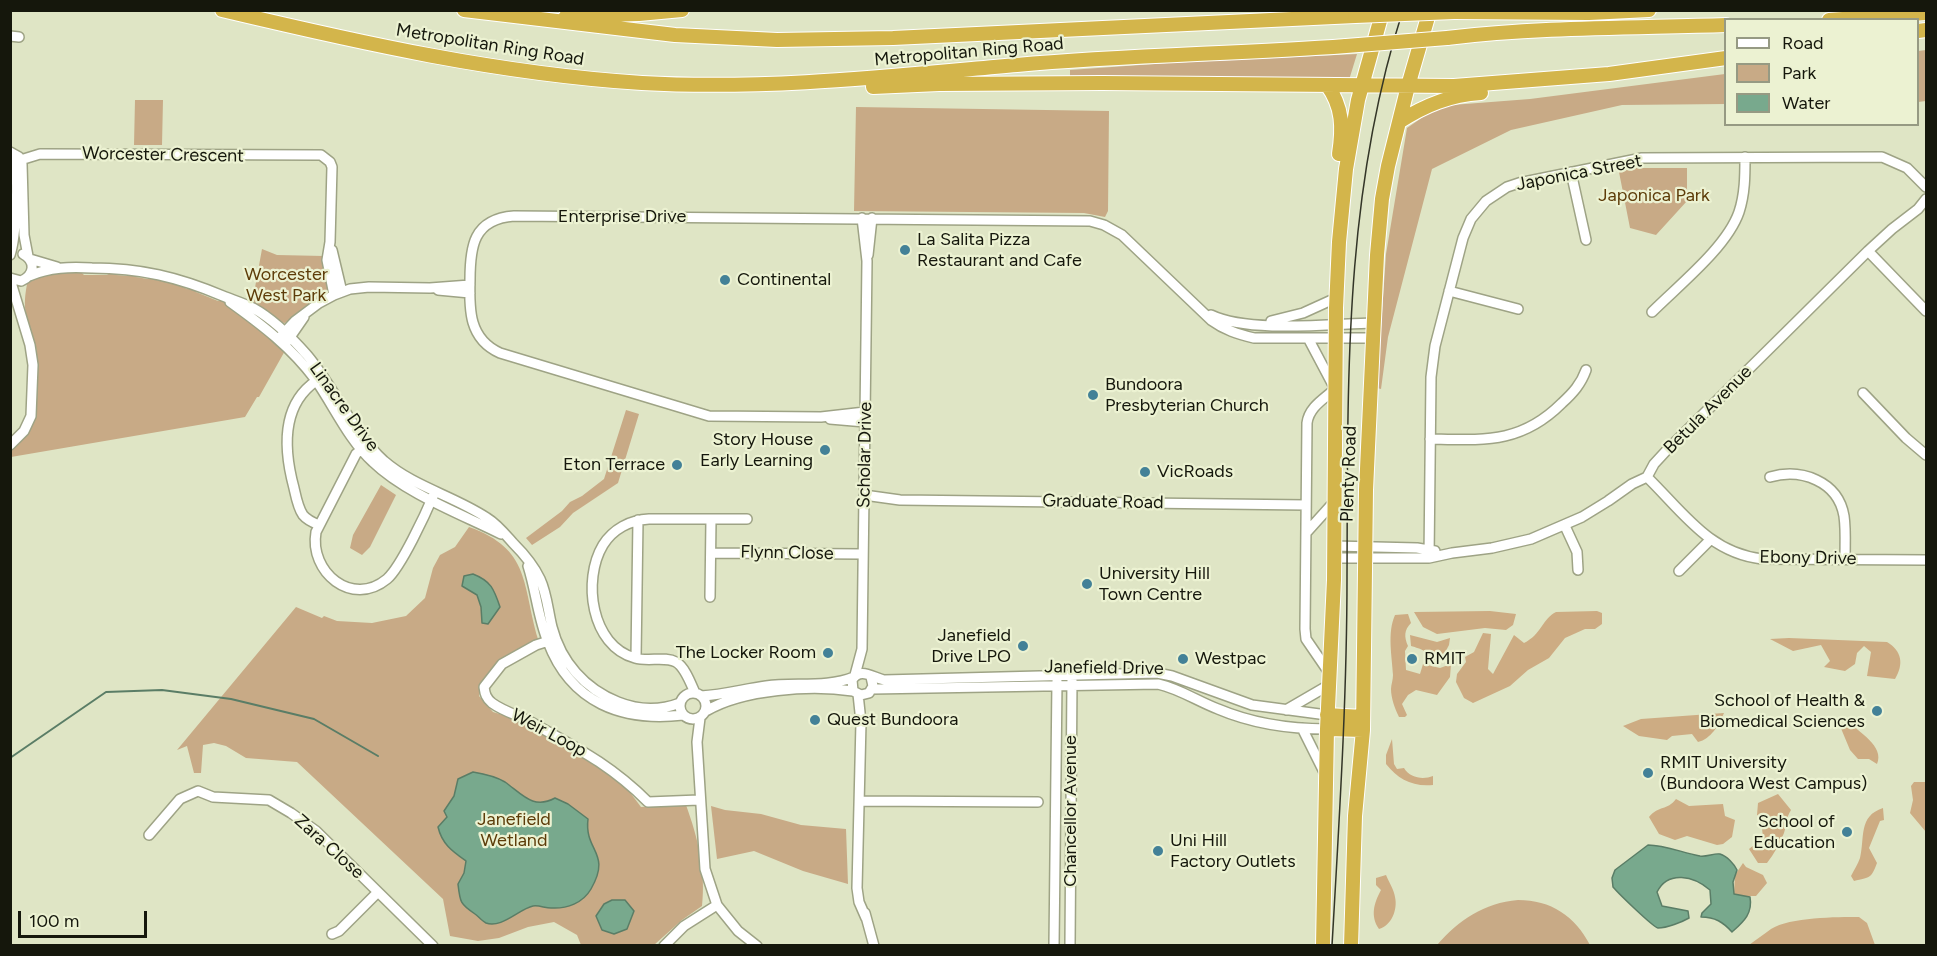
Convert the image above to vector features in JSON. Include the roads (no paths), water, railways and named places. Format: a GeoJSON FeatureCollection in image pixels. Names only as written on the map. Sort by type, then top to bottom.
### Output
{"type":"FeatureCollection","features":[{"type":"Feature","properties":{"kind":"highway","name":"Metropolitan Ring Road"},"geometry":{"type":"LineString","coordinates":[[222,10],[416,53],[539,74],[655,83],[781,84],[1072,61],[1346,46],[1481,34],[1724,26]]}},
{"type":"Feature","properties":{"kind":"highway","name":"Metropolitan Ring Road"},"geometry":{"type":"LineString","coordinates":[[464,10],[695,36],[777,40],[893,38],[1454,12],[1589,13],[1649,10]]}},
{"type":"Feature","properties":{"kind":"highway"},"geometry":{"type":"LineString","coordinates":[[528,18],[682,10]]}},
{"type":"Feature","properties":{"kind":"highway","name":"Plenty Road"},"geometry":{"type":"LineString","coordinates":[[1323,945],[1327,715],[1334,552],[1335,331],[1339,242],[1356,85],[1383,10]]}},
{"type":"Feature","properties":{"kind":"highway","name":"Plenty Road"},"geometry":{"type":"LineString","coordinates":[[1351,945],[1355,816],[1363,723],[1365,553],[1372,323],[1382,199],[1399,122],[1414,86],[1430,10]]}},
{"type":"Feature","properties":{"kind":"highway"},"geometry":{"type":"LineString","coordinates":[[1857,18],[1926,13]]}},
{"type":"Feature","properties":{"kind":"highway"},"geometry":{"type":"LineString","coordinates":[[781,84],[820,89],[951,84],[1414,86],[1484,84],[1609,74],[1724,58]]}},
{"type":"Feature","properties":{"kind":"highway"},"geometry":{"type":"LineString","coordinates":[[1399,122],[1427,106],[1452,96],[1557,86],[1609,74]]}},
{"type":"Feature","properties":{"kind":"highway"},"geometry":{"type":"LineString","coordinates":[[1327,85],[1337,100],[1342,131],[1335,202],[1339,242]]}},
{"type":"Feature","properties":{"kind":"highway","name":"Janefield Drive"},"geometry":{"type":"LineString","coordinates":[[1327,715],[1363,723]]}},
{"type":"Feature","properties":{"kind":"highway","name":"Janefield Drive"},"geometry":{"type":"LineString","coordinates":[[1327,729],[1363,723]]}},
{"type":"Feature","properties":{"kind":"street"},"geometry":{"type":"LineString","coordinates":[[10,152],[16,154],[15,222],[10,255]]}},
{"type":"Feature","properties":{"kind":"street","name":"Worcester Crescent"},"geometry":{"type":"LineString","coordinates":[[15,160],[40,154],[306,156],[323,163],[331,180],[330,242],[338,293]]}},
{"type":"Feature","properties":{"kind":"street"},"geometry":{"type":"LineString","coordinates":[[1652,312],[1717,247],[1730,230],[1742,202],[1745,157]]}},
{"type":"Feature","properties":{"kind":"street","name":"Japonica Street"},"geometry":{"type":"LineString","coordinates":[[1429,554],[1432,362],[1467,228],[1476,211],[1486,201],[1513,185],[1642,158],[1882,157],[1907,168],[1926,187]]}},
{"type":"Feature","properties":{"kind":"street"},"geometry":{"type":"LineString","coordinates":[[15,160],[23,171],[24,235],[33,269],[19,307]]}},
{"type":"Feature","properties":{"kind":"street"},"geometry":{"type":"LineString","coordinates":[[1571,172],[1586,240]]}},
{"type":"Feature","properties":{"kind":"street","name":"Betula Avenue"},"geometry":{"type":"LineString","coordinates":[[1334,552],[1429,554],[1511,545],[1565,526],[1596,510],[1632,484],[1647,477],[1654,464],[1666,451],[1868,251],[1918,209],[1926,199]]}},
{"type":"Feature","properties":{"kind":"street","name":"Enterprise Drive"},"geometry":{"type":"LineString","coordinates":[[865,417],[709,416],[500,353],[488,346],[474,329],[471,316],[470,258],[474,240],[486,225],[504,217],[867,218],[1097,222],[1122,235],[1222,328],[1236,334],[1254,338],[1308,338],[1372,323]]}},
{"type":"Feature","properties":{"kind":"street","name":"Scholar Drive"},"geometry":{"type":"LineString","coordinates":[[855,676],[862,649],[867,218]]}},
{"type":"Feature","properties":{"kind":"street"},"geometry":{"type":"LineString","coordinates":[[1868,251],[1926,311]]}},
{"type":"Feature","properties":{"kind":"street","name":"Linacre Drive"},"geometry":{"type":"LineString","coordinates":[[10,255],[21,253],[59,268]]}},
{"type":"Feature","properties":{"kind":"street","name":"Linacre Drive"},"geometry":{"type":"LineString","coordinates":[[10,279],[21,281],[59,268],[146,271],[180,279],[253,308],[322,375],[364,446]]}},
{"type":"Feature","properties":{"kind":"street"},"geometry":{"type":"LineString","coordinates":[[10,279],[32,355],[32,409],[24,431],[10,445]]}},
{"type":"Feature","properties":{"kind":"street"},"geometry":{"type":"LineString","coordinates":[[284,338],[319,303],[338,293],[360,288],[470,289]]}},
{"type":"Feature","properties":{"kind":"street"},"geometry":{"type":"LineString","coordinates":[[1449,291],[1518,309]]}},
{"type":"Feature","properties":{"kind":"street"},"geometry":{"type":"LineString","coordinates":[[1257,324],[1303,313],[1336,298]]}},
{"type":"Feature","properties":{"kind":"street","name":"Enterprise Drive"},"geometry":{"type":"LineString","coordinates":[[1203,311],[1231,322],[1335,331],[1372,338]]}},
{"type":"Feature","properties":{"kind":"street","name":"Linacre Drive"},"geometry":{"type":"LineString","coordinates":[[284,338],[378,467],[392,478],[433,495],[510,539],[525,558],[559,666],[570,680],[585,694],[604,706],[637,716],[686,717]]}},
{"type":"Feature","properties":{"kind":"street"},"geometry":{"type":"LineString","coordinates":[[1286,710],[1329,679],[1306,639],[1306,505],[1308,418],[1316,406],[1335,389],[1308,338]]}},
{"type":"Feature","properties":{"kind":"street"},"geometry":{"type":"LineString","coordinates":[[1430,439],[1493,439],[1520,433],[1552,413],[1579,385],[1586,370]]}},
{"type":"Feature","properties":{"kind":"street"},"geometry":{"type":"LineString","coordinates":[[316,381],[304,390],[295,404],[289,422],[286,445],[292,481],[302,512],[306,518],[319,525]]}},
{"type":"Feature","properties":{"kind":"street"},"geometry":{"type":"LineString","coordinates":[[1863,393],[1926,455]]}},
{"type":"Feature","properties":{"kind":"street"},"geometry":{"type":"LineString","coordinates":[[364,446],[356,454],[319,525],[315,538],[320,564],[328,575],[346,587],[358,589],[383,582],[395,570],[433,495]]}},
{"type":"Feature","properties":{"kind":"street"},"geometry":{"type":"LineString","coordinates":[[1770,477],[1787,473],[1803,475],[1820,481],[1835,493],[1844,516],[1845,559]]}},
{"type":"Feature","properties":{"kind":"street","name":"Ebony Drive"},"geometry":{"type":"LineString","coordinates":[[1647,477],[1710,540],[1732,553],[1751,558],[1926,560]]}},
{"type":"Feature","properties":{"kind":"street","name":"Graduate Road"},"geometry":{"type":"LineString","coordinates":[[864,499],[1306,505]]}},
{"type":"Feature","properties":{"kind":"street","name":"Plenty Road"},"geometry":{"type":"LineString","coordinates":[[1306,534],[1333,503]]}},
{"type":"Feature","properties":{"kind":"street"},"geometry":{"type":"LineString","coordinates":[[710,597],[711,519]]}},
{"type":"Feature","properties":{"kind":"street"},"geometry":{"type":"LineString","coordinates":[[747,519],[638,520],[622,526],[605,542],[598,556],[594,589],[595,612],[600,629],[616,648],[636,658],[672,660],[678,663],[698,694],[706,702],[697,742],[705,870],[717,904],[738,931],[757,945]]}},
{"type":"Feature","properties":{"kind":"street"},"geometry":{"type":"LineString","coordinates":[[636,658],[638,520]]}},
{"type":"Feature","properties":{"kind":"street"},"geometry":{"type":"LineString","coordinates":[[1565,526],[1577,552],[1578,570]]}},
{"type":"Feature","properties":{"kind":"street"},"geometry":{"type":"LineString","coordinates":[[1679,571],[1710,540]]}},
{"type":"Feature","properties":{"kind":"street","name":"Flynn Close"},"geometry":{"type":"LineString","coordinates":[[711,553],[863,554]]}},
{"type":"Feature","properties":{"kind":"street","name":"Linacre Drive"},"geometry":{"type":"LineString","coordinates":[[551,640],[576,674],[593,689],[610,699],[631,706],[652,709],[666,708],[682,699]]}},
{"type":"Feature","properties":{"kind":"street","name":"Weir Loop"},"geometry":{"type":"LineString","coordinates":[[551,640],[536,645],[502,664],[484,687],[488,699],[497,706],[522,717],[598,759],[627,781],[648,802],[699,800]]}},
{"type":"Feature","properties":{"kind":"street","name":"Scholar Drive"},"geometry":{"type":"LineString","coordinates":[[862,649],[870,676]]}},
{"type":"Feature","properties":{"kind":"street"},"geometry":{"type":"LineString","coordinates":[[683,670],[680,710],[686,717],[697,742]]}},
{"type":"Feature","properties":{"kind":"street"},"geometry":{"type":"LineString","coordinates":[[682,699],[698,694],[718,695],[766,686],[840,682],[864,673],[870,676],[873,683],[863,692],[861,722],[860,827],[862,894],[874,945]]}},
{"type":"Feature","properties":{"kind":"street","name":"Janefield Drive"},"geometry":{"type":"LineString","coordinates":[[703,714],[719,703],[767,693],[834,688],[863,692],[1157,674],[1172,676],[1252,705],[1327,715]]}},
{"type":"Feature","properties":{"kind":"street"},"geometry":{"type":"LineString","coordinates":[[855,676],[851,683],[863,692]]}},
{"type":"Feature","properties":{"kind":"street","name":"Janefield Drive"},"geometry":{"type":"LineString","coordinates":[[870,676],[884,680],[1057,681]]}},
{"type":"Feature","properties":{"kind":"street","name":"Janefield Drive"},"geometry":{"type":"LineString","coordinates":[[1072,680],[1158,684],[1177,689],[1220,710],[1246,719],[1302,728],[1327,729]]}},
{"type":"Feature","properties":{"kind":"street","name":"Chancellor Avenue"},"geometry":{"type":"LineString","coordinates":[[1070,945],[1072,680]]}},
{"type":"Feature","properties":{"kind":"street","name":"Chancellor Avenue"},"geometry":{"type":"LineString","coordinates":[[1054,945],[1057,681]]}},
{"type":"Feature","properties":{"kind":"street"},"geometry":{"type":"LineString","coordinates":[[1216,691],[1215,701],[1220,710]]}},
{"type":"Feature","properties":{"kind":"street"},"geometry":{"type":"LineString","coordinates":[[686,717],[703,714]]}},
{"type":"Feature","properties":{"kind":"street"},"geometry":{"type":"LineString","coordinates":[[1302,728],[1326,777]]}},
{"type":"Feature","properties":{"kind":"street","name":"Zara Close"},"geometry":{"type":"LineString","coordinates":[[149,835],[180,799],[198,791],[213,797],[269,800],[316,831],[433,945]]}},
{"type":"Feature","properties":{"kind":"street"},"geometry":{"type":"LineString","coordinates":[[860,801],[1038,802]]}},
{"type":"Feature","properties":{"kind":"street"},"geometry":{"type":"LineString","coordinates":[[332,934],[339,931],[378,892]]}},
{"type":"Feature","properties":{"kind":"street"},"geometry":{"type":"LineString","coordinates":[[664,945],[684,926],[717,904]]}},
{"type":"Feature","properties":{"kind":"street"},"geometry":{"type":"LineString","coordinates":[[1054,910],[1070,910]]}},
{"type":"Feature","properties":{"kind":"water"},"geometry":{"type":"Polygon","coordinates":[[[473,574],[491,586],[500,607],[488,624],[482,623],[481,607],[477,595],[462,586],[464,576],[473,574]]]}},
{"type":"Feature","properties":{"kind":"water"},"geometry":{"type":"Polygon","coordinates":[[[473,772],[501,780],[522,796],[534,801],[547,801],[555,798],[568,804],[588,819],[590,839],[599,867],[597,877],[584,898],[563,907],[533,906],[504,921],[492,924],[486,923],[464,905],[460,899],[458,884],[464,873],[466,861],[445,843],[438,827],[447,817],[444,811],[454,796],[458,779],[473,772]]]}},
{"type":"Feature","properties":{"kind":"water"},"geometry":{"type":"Polygon","coordinates":[[[1648,845],[1700,856],[1720,854],[1728,858],[1737,870],[1733,882],[1734,894],[1750,897],[1749,913],[1732,932],[1718,921],[1701,917],[1711,904],[1710,890],[1697,881],[1674,878],[1668,880],[1657,892],[1662,906],[1688,911],[1689,918],[1658,928],[1613,887],[1612,878],[1615,870],[1648,845]]]}},
{"type":"Feature","properties":{"kind":"water"},"geometry":{"type":"Polygon","coordinates":[[[612,900],[625,900],[634,911],[627,929],[614,934],[602,930],[596,916],[604,904],[612,900]]]}},
{"type":"Feature","properties":{"kind":"waterway"},"geometry":{"type":"LineString","coordinates":[[10,758],[106,692],[162,690],[231,699],[314,719],[378,756]]}},
{"type":"Feature","properties":{"kind":"tram line"},"geometry":{"type":"LineString","coordinates":[[1332,946],[1346,669],[1349,362],[1353,291],[1359,220],[1369,150],[1383,80],[1403,10]]}},
{"type":"Feature","properties":{"kind":"place","name":"La Salita Pizza Restaurant and Cafe"},"geometry":{"type":"Point","coordinates":[905,250]}},
{"type":"Feature","properties":{"kind":"place","name":"Continental"},"geometry":{"type":"Point","coordinates":[725,280]}},
{"type":"Feature","properties":{"kind":"place","name":"Bundoora Presbyterian Church"},"geometry":{"type":"Point","coordinates":[1093,395]}},
{"type":"Feature","properties":{"kind":"place","name":"Story House Early Learning"},"geometry":{"type":"Point","coordinates":[825,450]}},
{"type":"Feature","properties":{"kind":"place","name":"Eton Terrace"},"geometry":{"type":"Point","coordinates":[677,465]}},
{"type":"Feature","properties":{"kind":"place","name":"VicRoads"},"geometry":{"type":"Point","coordinates":[1145,472]}},
{"type":"Feature","properties":{"kind":"place","name":"University Hill Town Centre"},"geometry":{"type":"Point","coordinates":[1087,584]}},
{"type":"Feature","properties":{"kind":"place","name":"Janefield Drive LPO"},"geometry":{"type":"Point","coordinates":[1023,646]}},
{"type":"Feature","properties":{"kind":"place","name":"The Locker Room"},"geometry":{"type":"Point","coordinates":[828,653]}},
{"type":"Feature","properties":{"kind":"place","name":"Westpac"},"geometry":{"type":"Point","coordinates":[1183,659]}},
{"type":"Feature","properties":{"kind":"place","name":"RMIT"},"geometry":{"type":"Point","coordinates":[1412,659]}},
{"type":"Feature","properties":{"kind":"place","name":"School of Health & Biomedical Sciences"},"geometry":{"type":"Point","coordinates":[1877,711]}},
{"type":"Feature","properties":{"kind":"place","name":"Quest Bundoora"},"geometry":{"type":"Point","coordinates":[815,720]}},
{"type":"Feature","properties":{"kind":"place","name":"RMIT University (Bundoora West Campus)"},"geometry":{"type":"Point","coordinates":[1648,773]}},
{"type":"Feature","properties":{"kind":"place","name":"School of Education"},"geometry":{"type":"Point","coordinates":[1847,832]}},
{"type":"Feature","properties":{"kind":"place","name":"Uni Hill Factory Outlets"},"geometry":{"type":"Point","coordinates":[1158,851]}},
{"type":"Feature","properties":{"kind":"park label","name":"Japonica Park"},"geometry":{"type":"Point","coordinates":[1654,196]}},
{"type":"Feature","properties":{"kind":"park label","name":"Worcester West Park"},"geometry":{"type":"Point","coordinates":[286,285]}},
{"type":"Feature","properties":{"kind":"park label","name":"Janefield Wetland"},"geometry":{"type":"Point","coordinates":[514,830]}}]}
